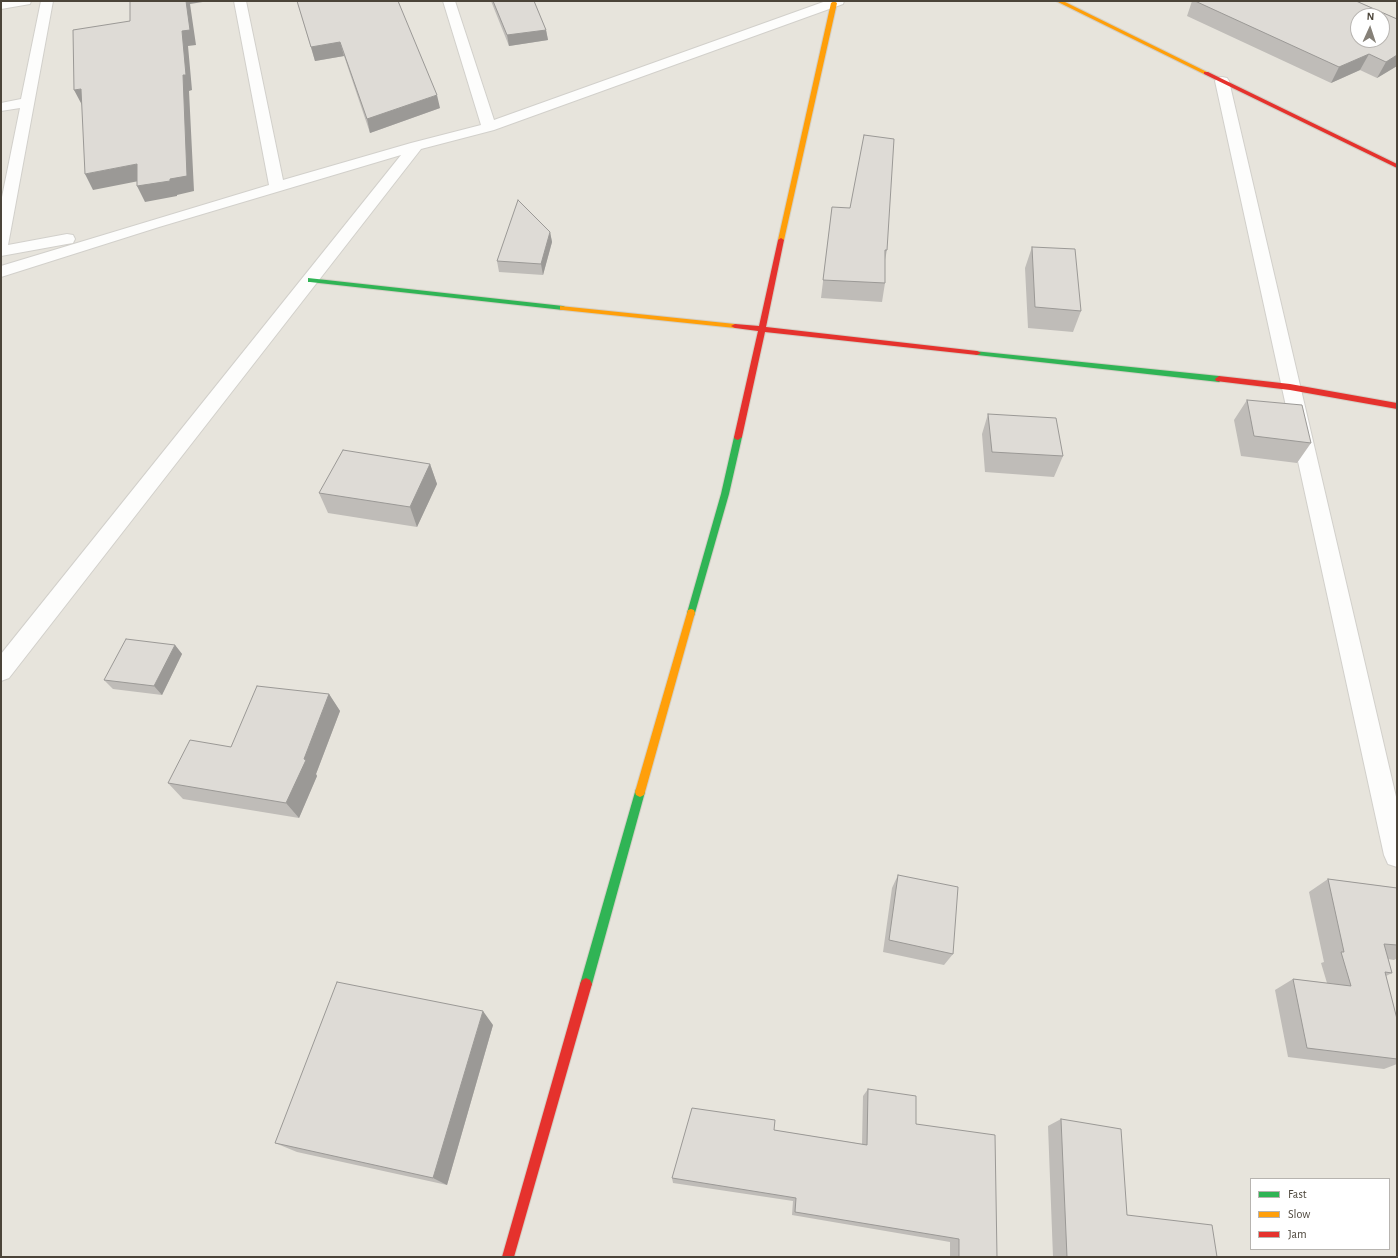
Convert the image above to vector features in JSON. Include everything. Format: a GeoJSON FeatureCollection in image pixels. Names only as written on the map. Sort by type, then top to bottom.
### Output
{"type":"FeatureCollection","features":[{"type":"Feature","properties":{"kind":"street"},"geometry":{"type":"LineString","coordinates":[[1,5],[25,1]]}},
{"type":"Feature","properties":{"kind":"street"},"geometry":{"type":"LineString","coordinates":[[1,243],[47,1]]}},
{"type":"Feature","properties":{"kind":"street"},"geometry":{"type":"LineString","coordinates":[[240,1],[277,188]]}},
{"type":"Feature","properties":{"kind":"street"},"geometry":{"type":"LineString","coordinates":[[449,1],[489,127]]}},
{"type":"Feature","properties":{"kind":"street"},"geometry":{"type":"LineString","coordinates":[[1059,1],[1397,166]]}},
{"type":"Feature","properties":{"kind":"street"},"geometry":{"type":"LineString","coordinates":[[1,272],[153,224],[416,146],[489,127],[836,2]]}},
{"type":"Feature","properties":{"kind":"street"},"geometry":{"type":"LineString","coordinates":[[508,1257],[722,501],[836,2]]}},
{"type":"Feature","properties":{"kind":"street"},"geometry":{"type":"LineString","coordinates":[[1222,81],[1397,855]]}},
{"type":"Feature","properties":{"kind":"street"},"geometry":{"type":"LineString","coordinates":[[1,107],[28,102]]}},
{"type":"Feature","properties":{"kind":"street"},"geometry":{"type":"LineString","coordinates":[[1,671],[416,146]]}},
{"type":"Feature","properties":{"kind":"street"},"geometry":{"type":"LineString","coordinates":[[1,251],[153,224]]}},
{"type":"Feature","properties":{"kind":"street"},"geometry":{"type":"LineString","coordinates":[[310,280],[1290,387],[1397,406]]}},
{"type":"Feature","properties":{"kind":"shaded area"},"geometry":{"type":"Polygon","coordinates":[[[1,1],[1397,1],[1397,1257],[1,1257],[1,1]]]}},
{"type":"Feature","properties":{"kind":"building"},"geometry":{"type":"Polygon","coordinates":[[[130,1],[186,1],[190,30],[182,31],[186,75],[183,75],[187,176],[170,179],[170,181],[137,186],[137,164],[85,174],[81,89],[74,90],[73,30],[130,21],[130,1]]]}},
{"type":"Feature","properties":{"kind":"building"},"geometry":{"type":"Polygon","coordinates":[[[297,1],[398,1],[437,95],[367,119],[340,42],[311,47],[297,1]]]}},
{"type":"Feature","properties":{"kind":"building"},"geometry":{"type":"Polygon","coordinates":[[[493,1],[534,1],[546,30],[507,35],[493,1]]]}},
{"type":"Feature","properties":{"kind":"building"},"geometry":{"type":"Polygon","coordinates":[[[1195,1],[1356,1],[1372,8],[1350,8],[1350,48],[1390,48],[1390,16],[1397,19],[1397,55],[1386,62],[1369,54],[1339,67],[1195,1]]]}},
{"type":"Feature","properties":{"kind":"building"},"geometry":{"type":"Polygon","coordinates":[[[864,135],[894,139],[887,250],[885,250],[885,283],[823,280],[832,207],[850,208],[864,135]]]}},
{"type":"Feature","properties":{"kind":"building"},"geometry":{"type":"Polygon","coordinates":[[[518,200],[550,232],[541,264],[497,261],[518,200]]]}},
{"type":"Feature","properties":{"kind":"building"},"geometry":{"type":"Polygon","coordinates":[[[1032,247],[1075,249],[1081,311],[1035,307],[1032,247]]]}},
{"type":"Feature","properties":{"kind":"building"},"geometry":{"type":"Polygon","coordinates":[[[1247,400],[1302,405],[1311,443],[1254,436],[1247,400]]]}},
{"type":"Feature","properties":{"kind":"building"},"geometry":{"type":"Polygon","coordinates":[[[988,414],[1056,418],[1063,456],[992,452],[988,414]]]}},
{"type":"Feature","properties":{"kind":"building"},"geometry":{"type":"Polygon","coordinates":[[[343,450],[430,464],[410,507],[319,493],[343,450]]]}},
{"type":"Feature","properties":{"kind":"building"},"geometry":{"type":"Polygon","coordinates":[[[126,639],[175,645],[154,686],[104,680],[126,639]]]}},
{"type":"Feature","properties":{"kind":"building"},"geometry":{"type":"Polygon","coordinates":[[[257,686],[329,694],[304,759],[306,760],[286,803],[168,783],[190,740],[231,747],[257,686]]]}},
{"type":"Feature","properties":{"kind":"building"},"geometry":{"type":"Polygon","coordinates":[[[898,875],[958,887],[953,954],[889,940],[898,875]]]}},
{"type":"Feature","properties":{"kind":"building"},"geometry":{"type":"Polygon","coordinates":[[[1328,879],[1397,888],[1397,945],[1384,944],[1392,973],[1385,972],[1397,1019],[1397,1059],[1307,1048],[1293,979],[1351,986],[1341,952],[1344,952],[1328,879]]]}},
{"type":"Feature","properties":{"kind":"building"},"geometry":{"type":"Polygon","coordinates":[[[337,982],[483,1011],[433,1178],[275,1143],[337,982]]]}},
{"type":"Feature","properties":{"kind":"building"},"geometry":{"type":"Polygon","coordinates":[[[868,1089],[916,1096],[916,1124],[995,1135],[997,1257],[959,1257],[959,1239],[795,1212],[796,1198],[672,1178],[692,1108],[775,1120],[774,1130],[867,1145],[868,1089]]]}},
{"type":"Feature","properties":{"kind":"building"},"geometry":{"type":"Polygon","coordinates":[[[1061,1119],[1121,1129],[1127,1215],[1212,1225],[1217,1257],[1067,1257],[1061,1119]]]}},
{"type":"Feature","properties":{"kind":"traffic: fast"},"geometry":{"type":"LineString","coordinates":[[310,280],[563,308]]}},
{"type":"Feature","properties":{"kind":"traffic: fast"},"geometry":{"type":"LineString","coordinates":[[977,353],[1219,379]]}},
{"type":"Feature","properties":{"kind":"traffic: fast"},"geometry":{"type":"LineString","coordinates":[[691,613],[725,494],[738,437]]}},
{"type":"Feature","properties":{"kind":"traffic: fast"},"geometry":{"type":"LineString","coordinates":[[586,984],[640,792]]}},
{"type":"Feature","properties":{"kind":"traffic: slow"},"geometry":{"type":"LineString","coordinates":[[1059,1],[1206,73]]}},
{"type":"Feature","properties":{"kind":"traffic: slow"},"geometry":{"type":"LineString","coordinates":[[781,240],[834,3]]}},
{"type":"Feature","properties":{"kind":"traffic: slow"},"geometry":{"type":"LineString","coordinates":[[563,308],[735,326]]}},
{"type":"Feature","properties":{"kind":"traffic: slow"},"geometry":{"type":"LineString","coordinates":[[640,792],[691,613]]}},
{"type":"Feature","properties":{"kind":"traffic: jam"},"geometry":{"type":"LineString","coordinates":[[1206,73],[1397,166]]}},
{"type":"Feature","properties":{"kind":"traffic: jam"},"geometry":{"type":"LineString","coordinates":[[738,437],[781,240]]}},
{"type":"Feature","properties":{"kind":"traffic: jam"},"geometry":{"type":"LineString","coordinates":[[735,326],[977,353]]}},
{"type":"Feature","properties":{"kind":"traffic: jam"},"geometry":{"type":"LineString","coordinates":[[1219,379],[1290,387],[1397,406]]}},
{"type":"Feature","properties":{"kind":"traffic: jam"},"geometry":{"type":"LineString","coordinates":[[508,1257],[586,984]]}}]}
